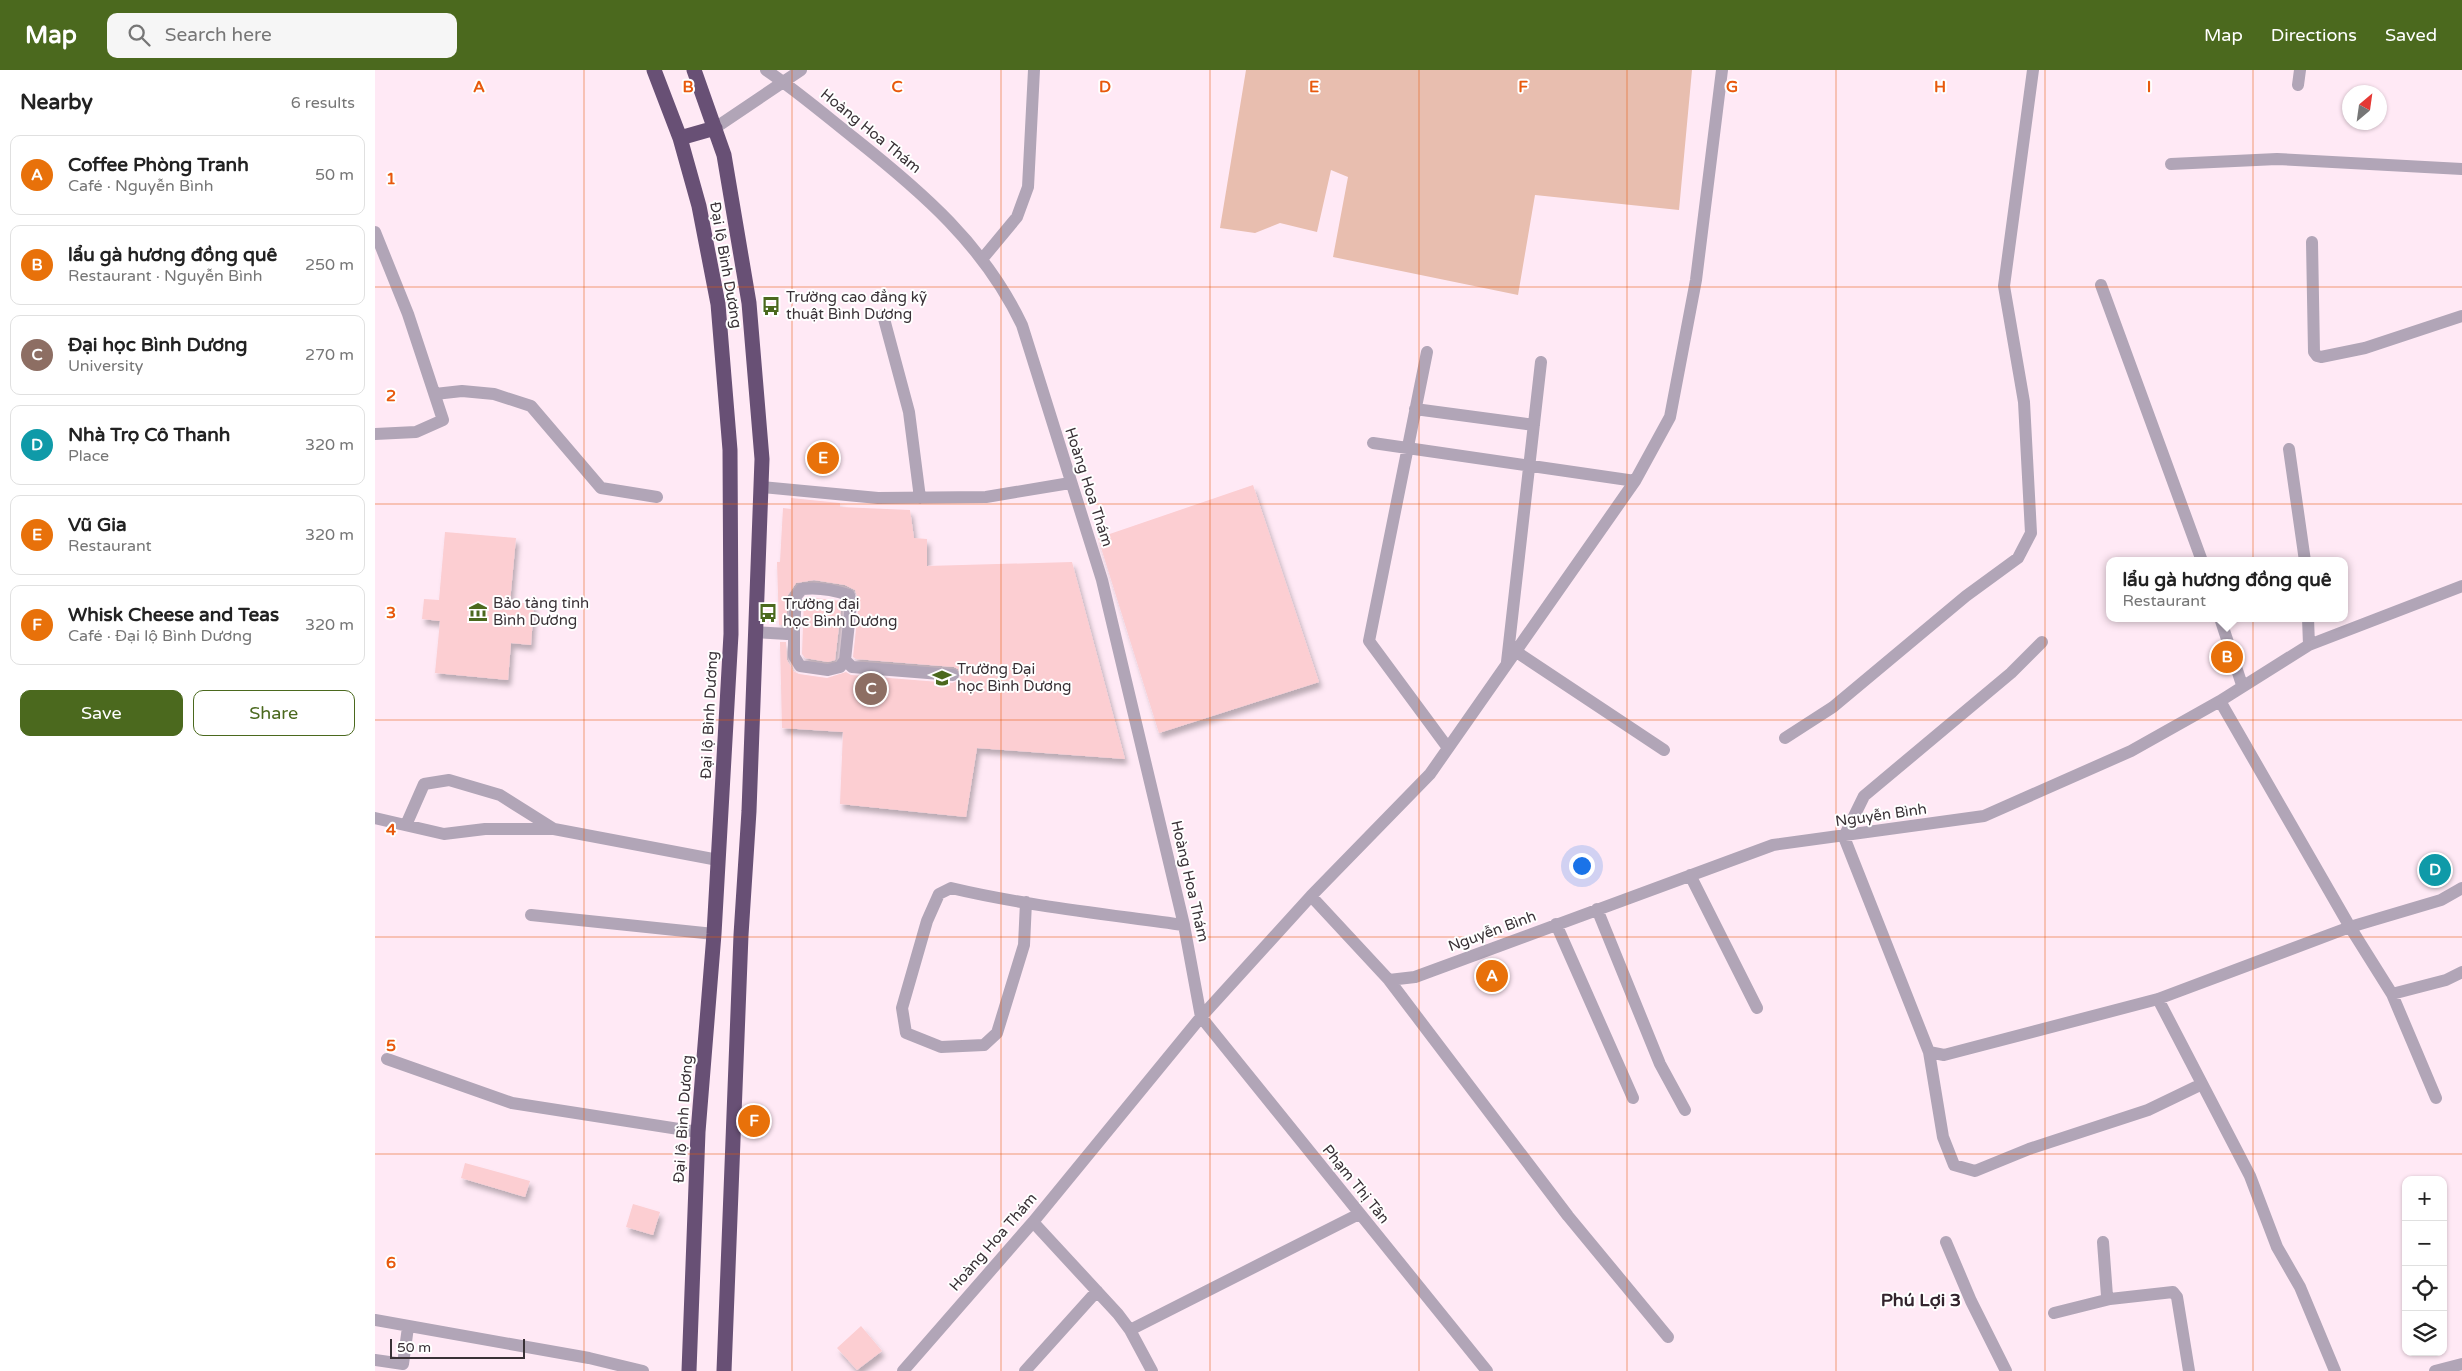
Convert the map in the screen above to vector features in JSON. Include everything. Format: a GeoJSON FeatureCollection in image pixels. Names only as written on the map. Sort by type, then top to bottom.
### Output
{"type":"FeatureCollection","features":[{"type":"Feature","properties":{"kind":"highway","name":"Đại lộ Bình Dương"},"geometry":{"type":"LineString","coordinates":[[654,70],[680,138],[699,206],[718,304],[730,450],[731,634],[714,934],[699,1132],[689,1371]]}},
{"type":"Feature","properties":{"kind":"highway","name":"Đại lộ Bình Dương"},"geometry":{"type":"LineString","coordinates":[[694,70],[724,155],[749,303],[762,459],[749,812],[741,935],[724,1371]]}},
{"type":"Feature","properties":{"kind":"highway"},"geometry":{"type":"LineString","coordinates":[[680,138],[715,128]]}},
{"type":"Feature","properties":{"kind":"street","name":"Hoàng Hoa Thám"},"geometry":{"type":"LineString","coordinates":[[766,70],[785,83],[910,183],[983,258],[1009,297],[1022,325],[1101,580],[1184,925],[1201,1017]]}},
{"type":"Feature","properties":{"kind":"street"},"geometry":{"type":"LineString","coordinates":[[715,128],[785,83],[801,70]]}},
{"type":"Feature","properties":{"kind":"street"},"geometry":{"type":"LineString","coordinates":[[983,258],[1017,217],[1028,187],[1034,70]]}},
{"type":"Feature","properties":{"kind":"street","name":"Hoàng Hoa Thám"},"geometry":{"type":"LineString","coordinates":[[903,1371],[1033,1222],[1201,1017],[1311,896],[1430,774],[1635,481],[1670,417],[1696,280],[1722,70]]}},
{"type":"Feature","properties":{"kind":"street"},"geometry":{"type":"LineString","coordinates":[[1785,738],[1833,707],[1966,596],[2017,558],[2031,533],[2025,402],[2004,286],[2033,70]]}},
{"type":"Feature","properties":{"kind":"street"},"geometry":{"type":"LineString","coordinates":[[2298,85],[2299,70]]}},
{"type":"Feature","properties":{"kind":"street"},"geometry":{"type":"LineString","coordinates":[[2171,164],[2277,159],[2462,169]]}},
{"type":"Feature","properties":{"kind":"street"},"geometry":{"type":"LineString","coordinates":[[375,232],[408,314],[443,420],[416,432],[375,434]]}},
{"type":"Feature","properties":{"kind":"street"},"geometry":{"type":"LineString","coordinates":[[2311,242],[2314,352],[2317,356],[2358,350],[2462,316]]}},
{"type":"Feature","properties":{"kind":"street"},"geometry":{"type":"LineString","coordinates":[[2101,285],[2201,557]]}},
{"type":"Feature","properties":{"kind":"street"},"geometry":{"type":"LineString","coordinates":[[883,314],[909,412],[920,498]]}},
{"type":"Feature","properties":{"kind":"street"},"geometry":{"type":"LineString","coordinates":[[1427,352],[1369,641],[1448,748]]}},
{"type":"Feature","properties":{"kind":"street"},"geometry":{"type":"LineString","coordinates":[[1507,664],[1541,362]]}},
{"type":"Feature","properties":{"kind":"street"},"geometry":{"type":"LineString","coordinates":[[435,394],[462,391],[494,394],[531,406],[601,488],[657,497]]}},
{"type":"Feature","properties":{"kind":"street"},"geometry":{"type":"LineString","coordinates":[[1415,409],[1534,425]]}},
{"type":"Feature","properties":{"kind":"street"},"geometry":{"type":"LineString","coordinates":[[1373,443],[1635,481]]}},
{"type":"Feature","properties":{"kind":"street"},"geometry":{"type":"LineString","coordinates":[[2289,449],[2304,557]]}},
{"type":"Feature","properties":{"kind":"street"},"geometry":{"type":"LineString","coordinates":[[761,488],[879,498],[986,497],[1070,483]]}},
{"type":"Feature","properties":{"kind":"street","name":"Nguyễn Bình"},"geometry":{"type":"LineString","coordinates":[[1389,980],[1415,977],[1773,846],[1984,816],[2131,751],[2309,645],[2462,586]]}},
{"type":"Feature","properties":{"kind":"street"},"geometry":{"type":"LineString","coordinates":[[812,588],[849,595],[851,604],[845,660],[840,667],[827,670],[800,666],[794,656],[794,630],[796,596],[802,589],[812,588]]}},
{"type":"Feature","properties":{"kind":"street"},"geometry":{"type":"LineString","coordinates":[[2221,622],[2242,685]]}},
{"type":"Feature","properties":{"kind":"street"},"geometry":{"type":"LineString","coordinates":[[2307,622],[2309,645]]}},
{"type":"Feature","properties":{"kind":"street"},"geometry":{"type":"LineString","coordinates":[[755,632],[787,634],[794,630]]}},
{"type":"Feature","properties":{"kind":"street"},"geometry":{"type":"LineString","coordinates":[[2042,642],[2011,673],[1864,796],[1844,837],[1929,1052],[1943,1137],[1954,1165],[1975,1171],[2029,1149],[2148,1110],[2203,1084]]}},
{"type":"Feature","properties":{"kind":"street"},"geometry":{"type":"LineString","coordinates":[[1515,651],[1664,750]]}},
{"type":"Feature","properties":{"kind":"street"},"geometry":{"type":"LineString","coordinates":[[845,660],[852,667],[953,675]]}},
{"type":"Feature","properties":{"kind":"street"},"geometry":{"type":"LineString","coordinates":[[2219,700],[2350,927],[2392,994],[2436,1098]]}},
{"type":"Feature","properties":{"kind":"street"},"geometry":{"type":"LineString","coordinates":[[407,825],[425,784],[449,780],[500,795],[554,829]]}},
{"type":"Feature","properties":{"kind":"street"},"geometry":{"type":"LineString","coordinates":[[375,818],[444,834],[485,829],[554,829],[718,860]]}},
{"type":"Feature","properties":{"kind":"street"},"geometry":{"type":"LineString","coordinates":[[1690,875],[1757,1008]]}},
{"type":"Feature","properties":{"kind":"street"},"geometry":{"type":"LineString","coordinates":[[1026,902],[1024,945],[997,1033],[984,1045],[941,1047],[906,1033],[902,1008],[927,921],[939,894],[951,888],[986,896],[1184,925]]}},
{"type":"Feature","properties":{"kind":"street"},"geometry":{"type":"LineString","coordinates":[[1929,1052],[1944,1055],[2158,999],[2350,927],[2441,900],[2462,888]]}},
{"type":"Feature","properties":{"kind":"street"},"geometry":{"type":"LineString","coordinates":[[1311,896],[1389,980],[1568,1216],[1668,1337]]}},
{"type":"Feature","properties":{"kind":"street"},"geometry":{"type":"LineString","coordinates":[[1597,909],[1661,1064],[1685,1110]]}},
{"type":"Feature","properties":{"kind":"street"},"geometry":{"type":"LineString","coordinates":[[531,915],[714,934]]}},
{"type":"Feature","properties":{"kind":"street"},"geometry":{"type":"LineString","coordinates":[[1557,924],[1633,1098]]}},
{"type":"Feature","properties":{"kind":"street"},"geometry":{"type":"LineString","coordinates":[[2392,994],[2446,980],[2462,972]]}},
{"type":"Feature","properties":{"kind":"street"},"geometry":{"type":"LineString","coordinates":[[2158,999],[2250,1176],[2277,1246],[2300,1287],[2335,1371]]}},
{"type":"Feature","properties":{"kind":"street","name":"Phạm Thị Tân"},"geometry":{"type":"LineString","coordinates":[[1201,1017],[1487,1371]]}},
{"type":"Feature","properties":{"kind":"street"},"geometry":{"type":"LineString","coordinates":[[387,1059],[512,1103],[699,1132]]}},
{"type":"Feature","properties":{"kind":"street"},"geometry":{"type":"LineString","coordinates":[[1129,1330],[1359,1214]]}},
{"type":"Feature","properties":{"kind":"street"},"geometry":{"type":"LineString","coordinates":[[1033,1222],[1097,1291],[1129,1330],[1152,1371]]}},
{"type":"Feature","properties":{"kind":"street"},"geometry":{"type":"LineString","coordinates":[[1946,1242],[1971,1301],[2006,1371]]}},
{"type":"Feature","properties":{"kind":"street"},"geometry":{"type":"LineString","coordinates":[[2103,1242],[2107,1296],[2110,1298]]}},
{"type":"Feature","properties":{"kind":"street"},"geometry":{"type":"LineString","coordinates":[[1025,1371],[1097,1291]]}},
{"type":"Feature","properties":{"kind":"street"},"geometry":{"type":"LineString","coordinates":[[2054,1313],[2110,1298],[2173,1292],[2177,1297],[2189,1371]]}},
{"type":"Feature","properties":{"kind":"street"},"geometry":{"type":"LineString","coordinates":[[375,1320],[408,1328],[589,1358],[643,1371]]}},
{"type":"Feature","properties":{"kind":"street"},"geometry":{"type":"LineString","coordinates":[[375,1360],[403,1367],[408,1328]]}},
{"type":"Feature","properties":{"kind":"street"},"geometry":{"type":"LineString","coordinates":[[2435,1371],[2462,1364]]}},
{"type":"Feature","properties":{"kind":"shaded area"},"geometry":{"type":"Polygon","coordinates":[[[1246,70],[1692,70],[1679,210],[1535,195],[1518,295],[1333,257],[1348,177],[1331,170],[1317,232],[1280,223],[1255,233],[1220,228],[1246,70]]]}},
{"type":"Feature","properties":{"kind":"building"},"geometry":{"type":"Polygon","coordinates":[[[1253,485],[1319,682],[1159,733],[1098,538],[1253,485]]]}},
{"type":"Feature","properties":{"kind":"building"},"geometry":{"type":"Polygon","coordinates":[[[791,498],[840,503],[840,507],[910,510],[914,538],[927,539],[927,566],[1072,562],[1125,759],[977,748],[966,817],[840,804],[843,732],[782,728],[780,642],[786,642],[787,660],[793,671],[799,674],[827,678],[846,672],[851,675],[952,683],[959,680],[961,675],[958,669],[954,667],[856,659],[853,657],[859,602],[855,590],[845,585],[814,580],[796,583],[788,595],[786,625],[779,625],[777,562],[780,562],[783,508],[791,509],[791,498]]]}},
{"type":"Feature","properties":{"kind":"building","name":"Bảo tàng tỉnh Bình Dương"},"geometry":{"type":"Polygon","coordinates":[[[445,532],[516,538],[510,602],[534,604],[531,645],[511,643],[508,680],[435,673],[440,621],[422,619],[424,599],[439,600],[445,532]]]}},
{"type":"Feature","properties":{"kind":"building"},"geometry":{"type":"Polygon","coordinates":[[[806,597],[842,601],[835,660],[828,662],[805,658],[802,654],[804,599],[806,597]]]}},
{"type":"Feature","properties":{"kind":"building"},"geometry":{"type":"Polygon","coordinates":[[[465,1163],[530,1181],[525,1197],[461,1178],[465,1163]]]}},
{"type":"Feature","properties":{"kind":"building"},"geometry":{"type":"Polygon","coordinates":[[[633,1204],[660,1212],[653,1235],[626,1227],[633,1204]]]}},
{"type":"Feature","properties":{"kind":"building"},"geometry":{"type":"Polygon","coordinates":[[[861,1326],[882,1351],[857,1370],[837,1348],[861,1326]]]}},
{"type":"Feature","properties":{"kind":"place","name":"Trường cao đẳng kỹ thuật Bình Dương"},"geometry":{"type":"Point","coordinates":[771,306]}},
{"type":"Feature","properties":{"kind":"place","name":"Vũ Gia"},"geometry":{"type":"Point","coordinates":[823,458]}},
{"type":"Feature","properties":{"kind":"place","name":"Bảo tàng tỉnh Bình Dương"},"geometry":{"type":"Point","coordinates":[478,612]}},
{"type":"Feature","properties":{"kind":"place","name":"Trường đại học Bình Dương"},"geometry":{"type":"Point","coordinates":[768,613]}},
{"type":"Feature","properties":{"kind":"place","name":"lẩu gà hương đồng quê"},"geometry":{"type":"Point","coordinates":[2227,657]}},
{"type":"Feature","properties":{"kind":"place","name":"Trường Đại học Bình Dương"},"geometry":{"type":"Point","coordinates":[942,678]}},
{"type":"Feature","properties":{"kind":"place","name":"Đại học Bình Dương"},"geometry":{"type":"Point","coordinates":[871,689]}},
{"type":"Feature","properties":{"kind":"place","name":"Nhà Trọ Cô Thanh"},"geometry":{"type":"Point","coordinates":[2435,870]}},
{"type":"Feature","properties":{"kind":"place","name":"Coffee Phòng Tranh"},"geometry":{"type":"Point","coordinates":[1492,976]}},
{"type":"Feature","properties":{"kind":"place","name":"Whisk Cheese and Teas"},"geometry":{"type":"Point","coordinates":[754,1121]}},
{"type":"Feature","properties":{"kind":"district","name":"Phú Lợi 3"},"geometry":{"type":"Point","coordinates":[1921,1300]}}]}
